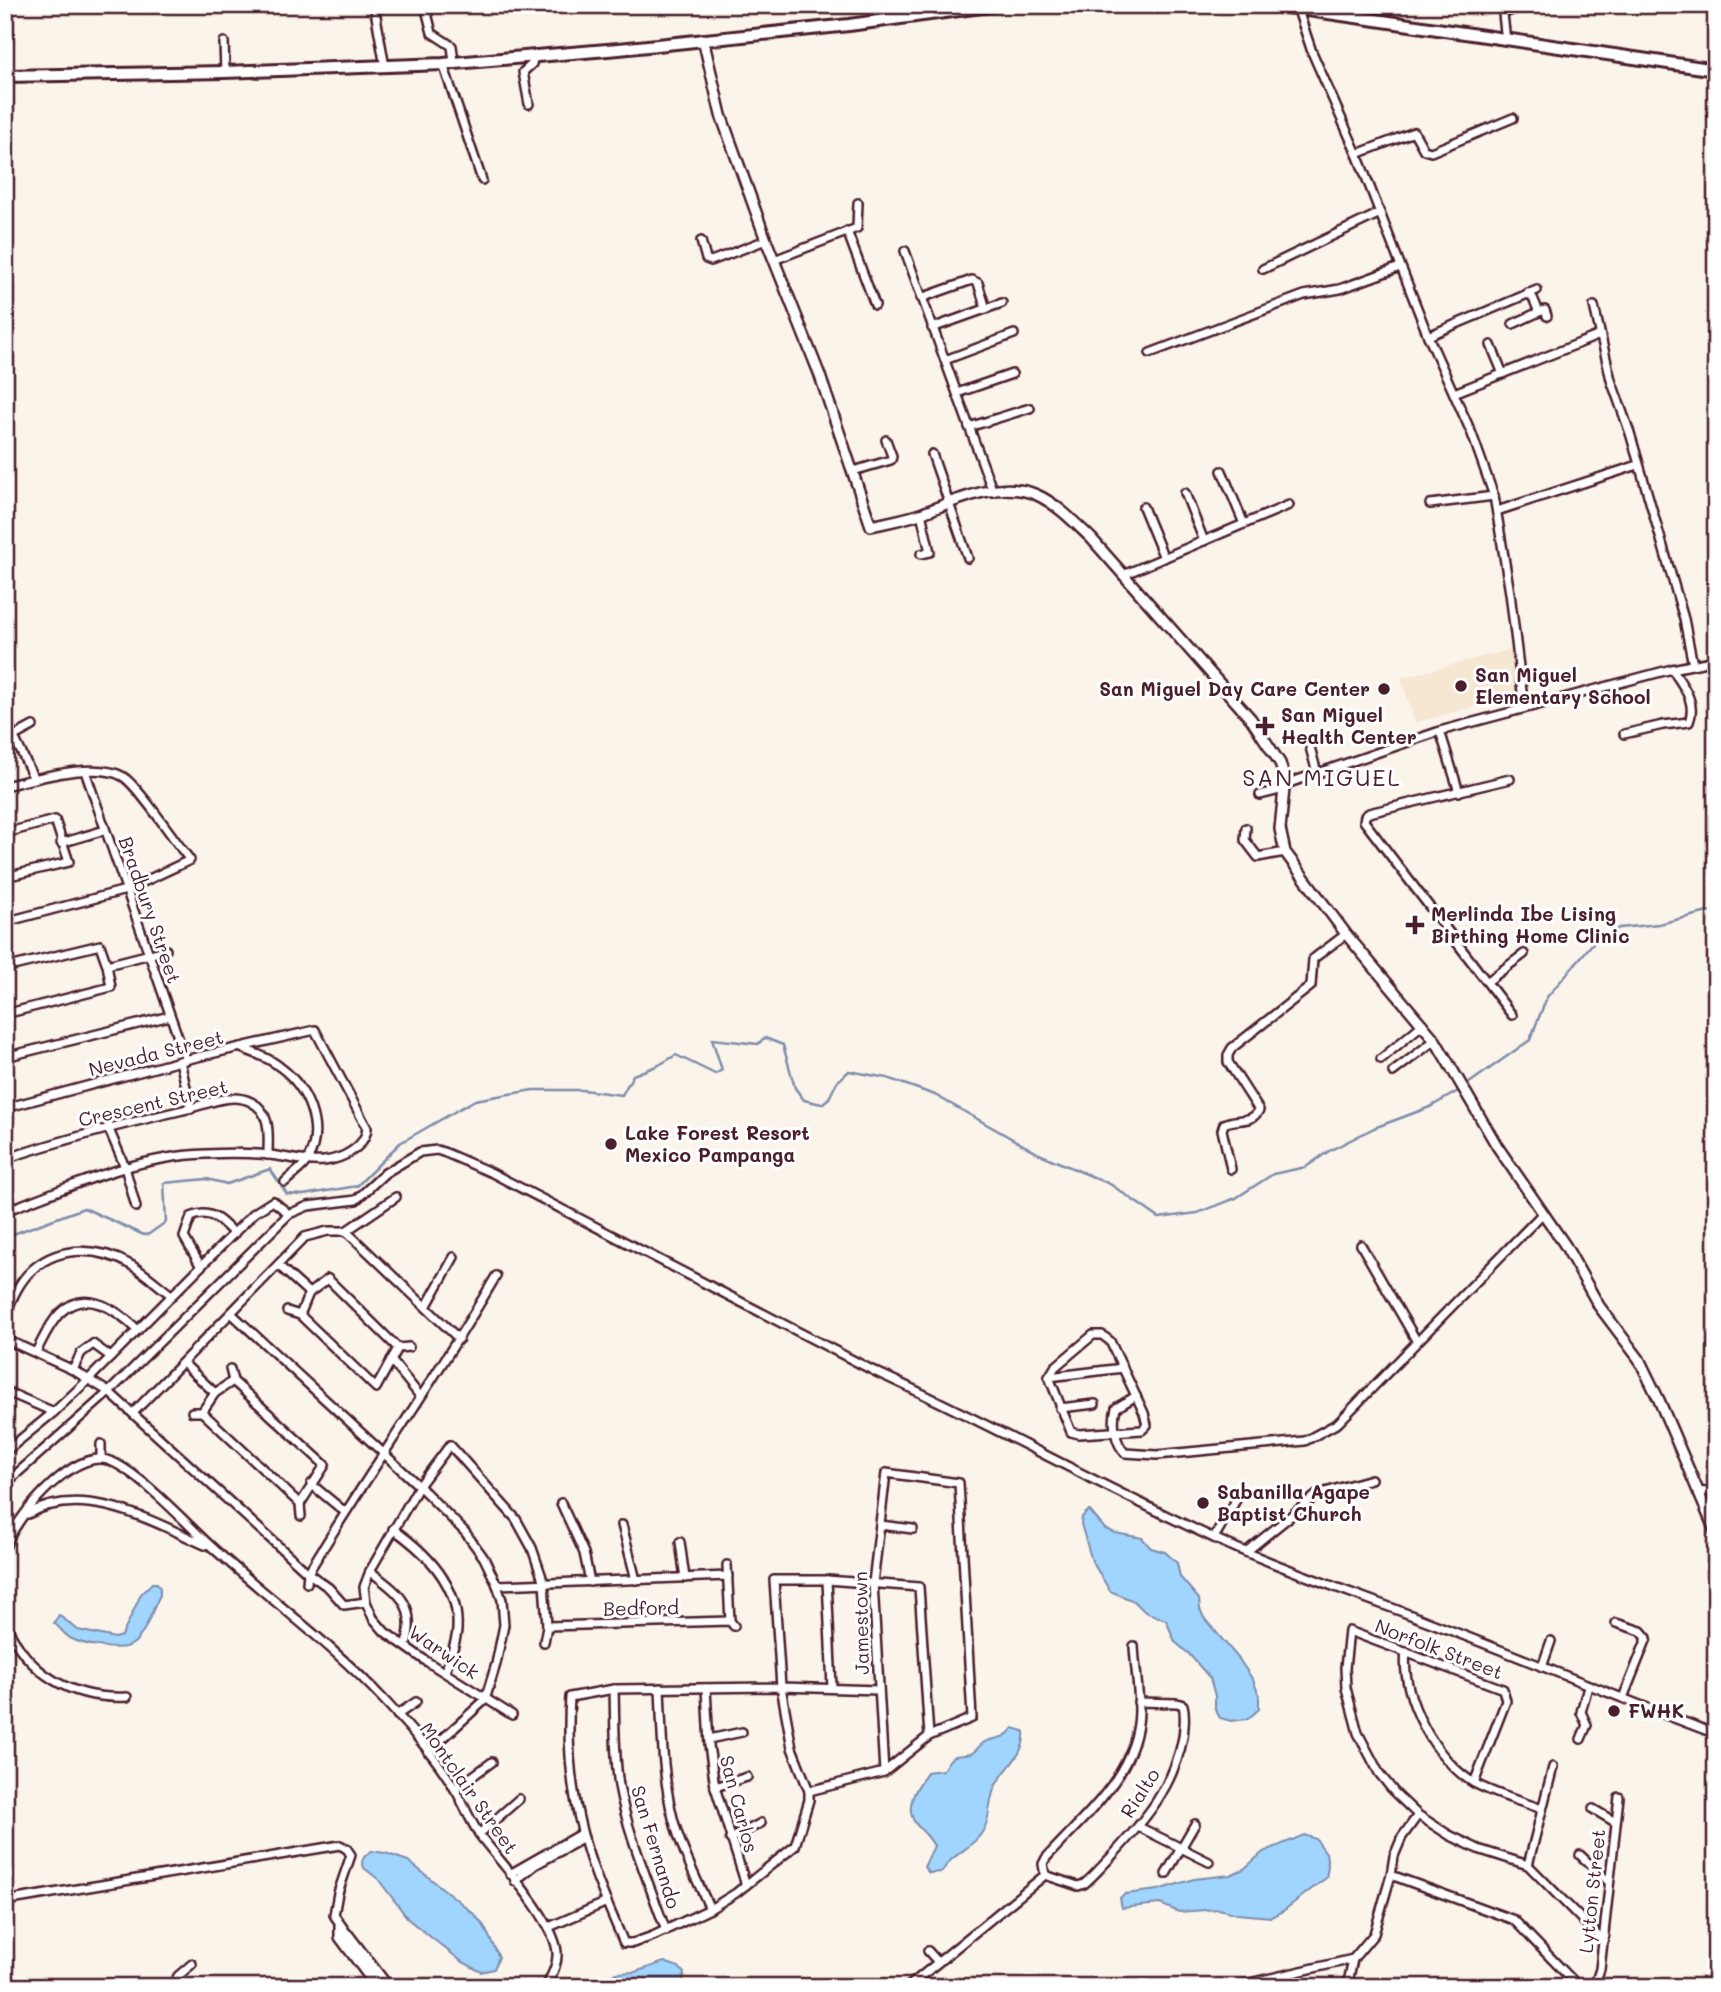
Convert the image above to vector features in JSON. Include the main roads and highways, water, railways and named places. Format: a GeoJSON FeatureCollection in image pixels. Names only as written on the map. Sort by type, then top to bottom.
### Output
{"type":"FeatureCollection","features":[{"type":"Feature","properties":{"kind":"main road"},"geometry":{"type":"LineString","coordinates":[[5,76],[225,72],[449,63],[620,49],[849,25],[996,5]]}},
{"type":"Feature","properties":{"kind":"main road"},"geometry":{"type":"LineString","coordinates":[[1274,5],[1716,70]]}},
{"type":"Feature","properties":{"kind":"water"},"geometry":{"type":"Polygon","coordinates":[[[1089,1510],[1105,1529],[1142,1538],[1151,1548],[1165,1552],[1177,1563],[1180,1577],[1199,1599],[1204,1618],[1253,1680],[1259,1695],[1259,1709],[1248,1719],[1231,1721],[1220,1718],[1215,1709],[1210,1678],[1175,1642],[1166,1620],[1145,1612],[1134,1601],[1110,1591],[1092,1561],[1081,1524],[1082,1517],[1089,1510]]]}},
{"type":"Feature","properties":{"kind":"water"},"geometry":{"type":"Polygon","coordinates":[[[152,1583],[157,1583],[160,1595],[142,1633],[129,1646],[112,1648],[84,1643],[70,1638],[54,1623],[59,1615],[78,1630],[115,1638],[122,1636],[141,1594],[152,1583]]]}},
{"type":"Feature","properties":{"kind":"water"},"geometry":{"type":"Polygon","coordinates":[[[1013,1728],[1024,1731],[1022,1747],[995,1787],[984,1829],[942,1872],[929,1873],[924,1867],[934,1846],[912,1818],[911,1811],[919,1784],[927,1772],[943,1770],[952,1757],[972,1753],[983,1743],[1002,1737],[1013,1728]]]}},
{"type":"Feature","properties":{"kind":"water"},"geometry":{"type":"Polygon","coordinates":[[[1304,1835],[1316,1839],[1326,1853],[1326,1878],[1271,1917],[1237,1914],[1219,1909],[1179,1912],[1160,1904],[1122,1908],[1120,1898],[1125,1894],[1158,1890],[1194,1879],[1230,1875],[1244,1869],[1263,1852],[1304,1835]]]}},
{"type":"Feature","properties":{"kind":"water"},"geometry":{"type":"Polygon","coordinates":[[[371,1851],[408,1861],[475,1915],[484,1926],[499,1957],[494,1969],[481,1972],[461,1961],[409,1920],[378,1879],[364,1868],[364,1857],[371,1851]]]}},
{"type":"Feature","properties":{"kind":"water"},"geometry":{"type":"Polygon","coordinates":[[[664,1962],[679,1967],[684,1973],[682,1987],[583,1987],[617,1973],[635,1972],[664,1962]]]}},
{"type":"Feature","properties":{"kind":"waterway"},"geometry":{"type":"LineString","coordinates":[[1465,1086],[1530,1040],[1547,997],[1593,943],[1619,928],[1659,924],[1716,910]]}},
{"type":"Feature","properties":{"kind":"waterway"},"geometry":{"type":"LineString","coordinates":[[5,1237],[84,1208],[144,1235],[149,1234],[166,1222],[164,1183],[207,1179],[227,1184],[270,1169],[287,1194],[303,1195],[357,1186],[400,1143],[475,1100],[533,1090],[583,1090],[622,1095],[633,1075],[676,1055],[715,1074],[722,1070],[712,1039],[758,1044],[765,1038],[783,1045],[795,1088],[804,1100],[822,1104],[829,1098],[837,1082],[849,1071],[887,1078],[935,1095],[1039,1154],[1110,1184],[1159,1218],[1197,1213],[1236,1198],[1273,1174],[1306,1167],[1329,1151],[1374,1128],[1430,1107],[1460,1090]]}},
{"type":"Feature","properties":{"kind":"place","name":"San Miguel Elementary School"},"geometry":{"type":"Point","coordinates":[1461,686]}},
{"type":"Feature","properties":{"kind":"place","name":"San Miguel Day Care Center"},"geometry":{"type":"Point","coordinates":[1384,689]}},
{"type":"Feature","properties":{"kind":"place","name":"San Miguel Health Center"},"geometry":{"type":"Point","coordinates":[1265,726]}},
{"type":"Feature","properties":{"kind":"place","name":"Merlinda Ibe Lising Birthing Home Clinic"},"geometry":{"type":"Point","coordinates":[1415,925]}},
{"type":"Feature","properties":{"kind":"place","name":"Lake Forest Resort Mexico Pampanga"},"geometry":{"type":"Point","coordinates":[611,1144]}},
{"type":"Feature","properties":{"kind":"place","name":"Sabanilla Agape Baptist Church"},"geometry":{"type":"Point","coordinates":[1203,1503]}},
{"type":"Feature","properties":{"kind":"place","name":"FWHK"},"geometry":{"type":"Point","coordinates":[1614,1711]}},
{"type":"Feature","properties":{"kind":"district","name":"SAN MIGUEL"},"geometry":{"type":"Point","coordinates":[1322,778]}}]}
